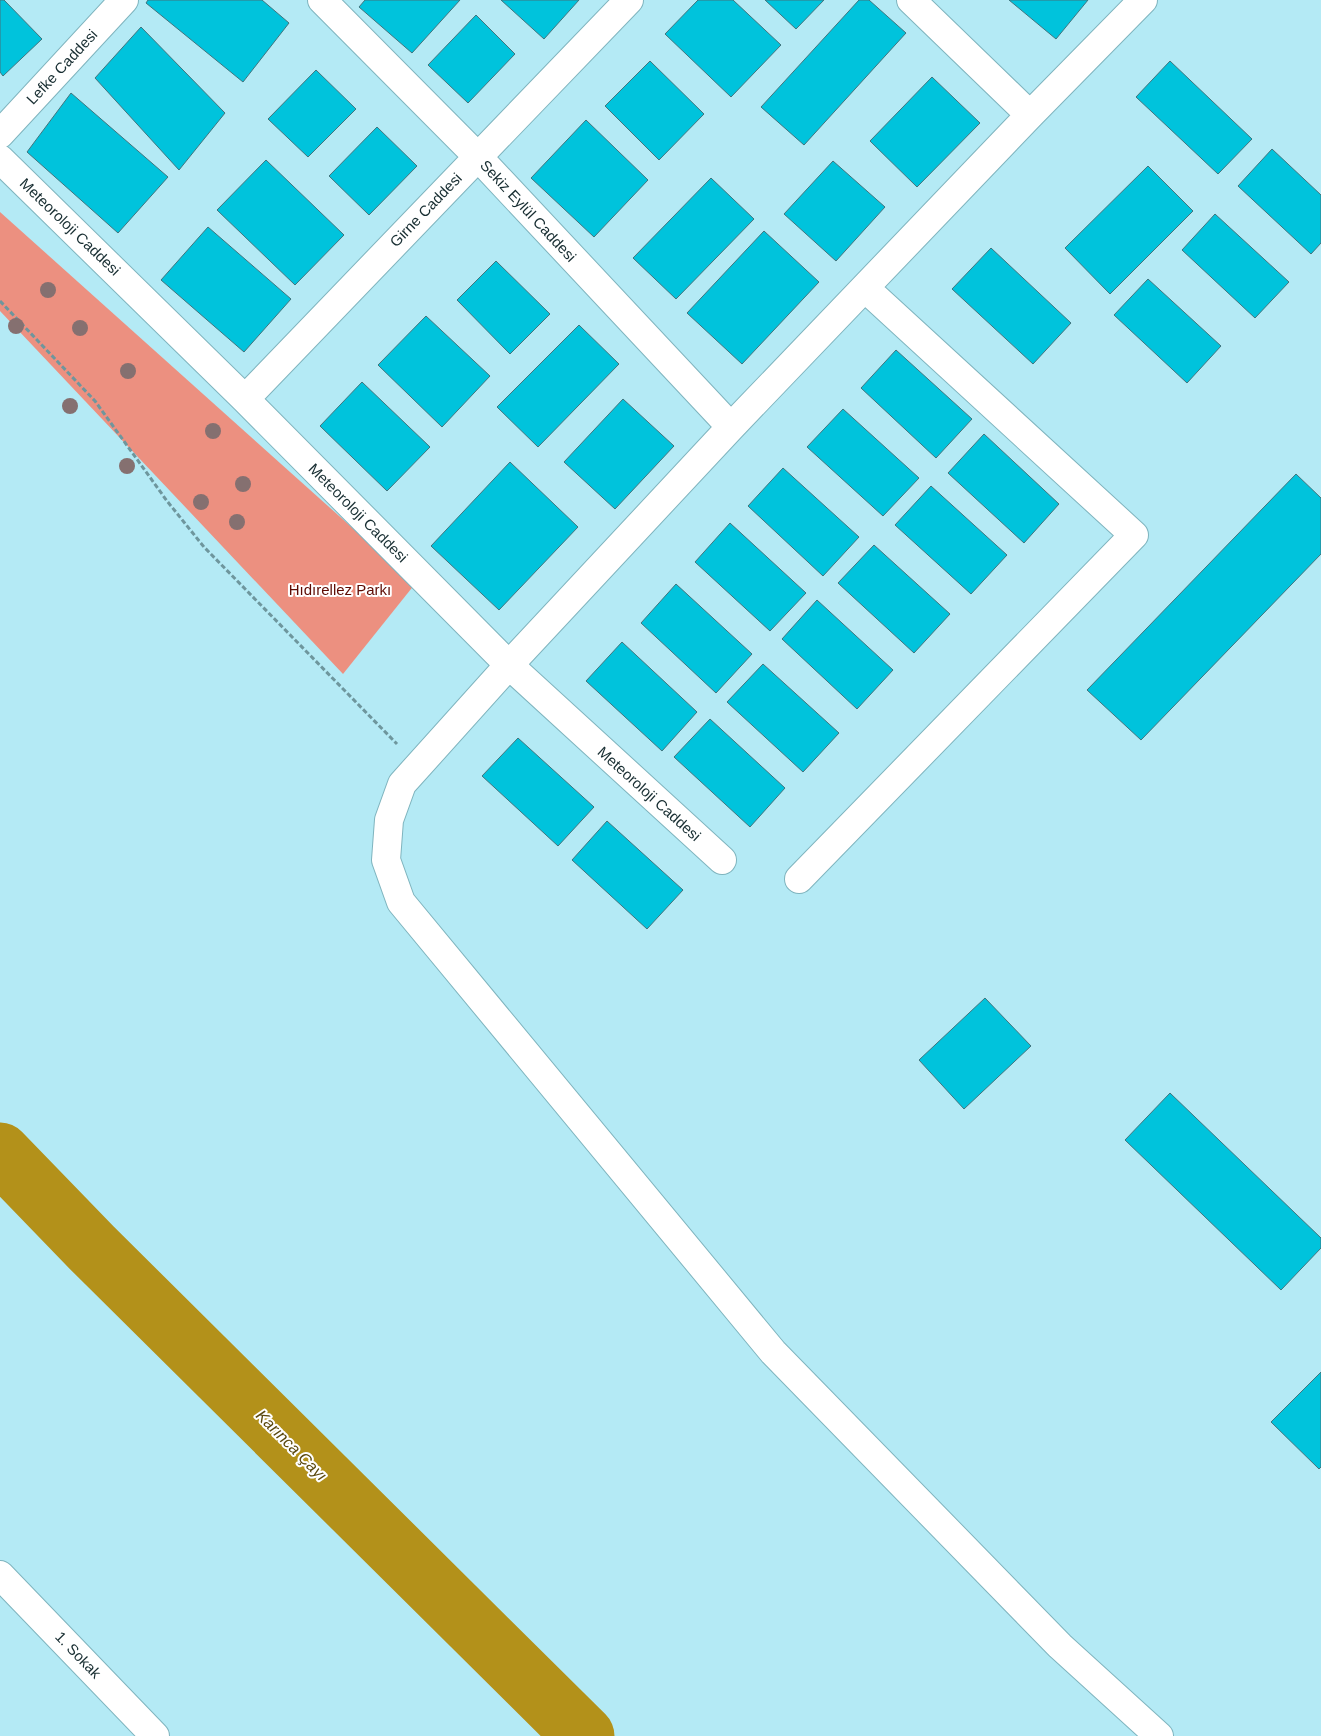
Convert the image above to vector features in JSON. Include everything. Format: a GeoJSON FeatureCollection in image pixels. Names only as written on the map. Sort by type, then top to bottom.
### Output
{"type":"FeatureCollection","features":[{"type":"Feature","properties":{"kind":"street","name":"Lefke Caddesi"},"geometry":{"type":"LineString","coordinates":[[0,134],[124,0]]}},
{"type":"Feature","properties":{"kind":"street","name":"Sekiz Eylül Caddesi"},"geometry":{"type":"LineString","coordinates":[[322,0],[478,157],[731,427]]}},
{"type":"Feature","properties":{"kind":"street","name":"Girne Caddesi"},"geometry":{"type":"LineString","coordinates":[[245,399],[629,0]]}},
{"type":"Feature","properties":{"kind":"street"},"geometry":{"type":"LineString","coordinates":[[911,0],[1030,115]]}},
{"type":"Feature","properties":{"kind":"street"},"geometry":{"type":"LineString","coordinates":[[1143,0],[731,427],[402,784],[389,820],[386,860],[401,902],[773,1352],[1060,1646],[1159,1736]]}},
{"type":"Feature","properties":{"kind":"street","name":"Meteoroloji Caddesi"},"geometry":{"type":"LineString","coordinates":[[0,159],[245,399],[509,666],[722,860]]}},
{"type":"Feature","properties":{"kind":"street"},"geometry":{"type":"LineString","coordinates":[[799,879],[1134,535],[865,288]]}},
{"type":"Feature","properties":{"kind":"street","name":"1. Sokak"},"geometry":{"type":"LineString","coordinates":[[0,1575],[155,1736]]}},
{"type":"Feature","properties":{"kind":"path"},"geometry":{"type":"LineString","coordinates":[[0,301],[95,401],[167,501],[204,547],[418,766]]}},
{"type":"Feature","properties":{"kind":"green space","name":"Hıdırellez Parkı"},"geometry":{"type":"Polygon","coordinates":[[[0,212],[415,584],[343,674],[0,311],[0,212]]]}},
{"type":"Feature","properties":{"kind":"building"},"geometry":{"type":"Polygon","coordinates":[[[0,0],[4,0],[42,39],[3,76],[0,72],[0,0]]]}},
{"type":"Feature","properties":{"kind":"building"},"geometry":{"type":"Polygon","coordinates":[[[148,0],[262,0],[289,23],[243,82],[146,3],[148,0]]]}},
{"type":"Feature","properties":{"kind":"building"},"geometry":{"type":"Polygon","coordinates":[[[365,0],[460,0],[412,53],[359,7],[365,0]]]}},
{"type":"Feature","properties":{"kind":"building"},"geometry":{"type":"Polygon","coordinates":[[[501,0],[579,0],[544,39],[501,0]]]}},
{"type":"Feature","properties":{"kind":"building"},"geometry":{"type":"Polygon","coordinates":[[[698,0],[733,0],[781,45],[731,97],[665,34],[698,0]]]}},
{"type":"Feature","properties":{"kind":"building"},"geometry":{"type":"Polygon","coordinates":[[[765,0],[824,0],[796,29],[765,0]]]}},
{"type":"Feature","properties":{"kind":"building"},"geometry":{"type":"Polygon","coordinates":[[[859,0],[869,0],[906,33],[804,145],[761,107],[859,0]]]}},
{"type":"Feature","properties":{"kind":"building"},"geometry":{"type":"Polygon","coordinates":[[[1009,0],[1088,0],[1056,39],[1009,0]]]}},
{"type":"Feature","properties":{"kind":"building"},"geometry":{"type":"Polygon","coordinates":[[[476,15],[515,54],[468,103],[428,65],[476,15]]]}},
{"type":"Feature","properties":{"kind":"building"},"geometry":{"type":"Polygon","coordinates":[[[141,27],[225,113],[179,170],[95,78],[141,27]]]}},
{"type":"Feature","properties":{"kind":"building"},"geometry":{"type":"Polygon","coordinates":[[[650,61],[704,114],[659,160],[605,106],[650,61]]]}},
{"type":"Feature","properties":{"kind":"building"},"geometry":{"type":"Polygon","coordinates":[[[1170,61],[1252,139],[1218,174],[1136,97],[1170,61]]]}},
{"type":"Feature","properties":{"kind":"building"},"geometry":{"type":"Polygon","coordinates":[[[316,70],[356,109],[308,157],[268,119],[316,70]]]}},
{"type":"Feature","properties":{"kind":"building"},"geometry":{"type":"Polygon","coordinates":[[[932,77],[980,123],[917,187],[870,141],[932,77]]]}},
{"type":"Feature","properties":{"kind":"building"},"geometry":{"type":"Polygon","coordinates":[[[71,93],[168,177],[118,233],[27,152],[71,93]]]}},
{"type":"Feature","properties":{"kind":"building"},"geometry":{"type":"Polygon","coordinates":[[[586,120],[648,180],[594,237],[531,178],[586,120]]]}},
{"type":"Feature","properties":{"kind":"building"},"geometry":{"type":"Polygon","coordinates":[[[377,127],[417,166],[369,215],[329,176],[377,127]]]}},
{"type":"Feature","properties":{"kind":"building"},"geometry":{"type":"Polygon","coordinates":[[[1272,149],[1321,195],[1321,243],[1311,254],[1238,186],[1272,149]]]}},
{"type":"Feature","properties":{"kind":"building"},"geometry":{"type":"Polygon","coordinates":[[[266,160],[344,235],[295,285],[217,210],[266,160]]]}},
{"type":"Feature","properties":{"kind":"building"},"geometry":{"type":"Polygon","coordinates":[[[833,161],[885,207],[836,261],[784,214],[833,161]]]}},
{"type":"Feature","properties":{"kind":"building"},"geometry":{"type":"Polygon","coordinates":[[[1148,166],[1193,211],[1110,294],[1065,248],[1148,166]]]}},
{"type":"Feature","properties":{"kind":"building"},"geometry":{"type":"Polygon","coordinates":[[[711,178],[754,219],[676,299],[633,258],[711,178]]]}},
{"type":"Feature","properties":{"kind":"building"},"geometry":{"type":"Polygon","coordinates":[[[1215,214],[1289,282],[1255,318],[1182,250],[1215,214]]]}},
{"type":"Feature","properties":{"kind":"building"},"geometry":{"type":"Polygon","coordinates":[[[208,227],[291,299],[244,352],[161,280],[208,227]]]}},
{"type":"Feature","properties":{"kind":"building"},"geometry":{"type":"Polygon","coordinates":[[[764,231],[819,282],[742,364],[687,313],[764,231]]]}},
{"type":"Feature","properties":{"kind":"building"},"geometry":{"type":"Polygon","coordinates":[[[991,248],[1071,323],[1033,364],[952,289],[991,248]]]}},
{"type":"Feature","properties":{"kind":"building"},"geometry":{"type":"Polygon","coordinates":[[[496,261],[550,314],[510,354],[457,300],[496,261]]]}},
{"type":"Feature","properties":{"kind":"building"},"geometry":{"type":"Polygon","coordinates":[[[1148,279],[1221,346],[1187,383],[1114,315],[1148,279]]]}},
{"type":"Feature","properties":{"kind":"building"},"geometry":{"type":"Polygon","coordinates":[[[426,316],[490,376],[442,427],[378,365],[426,316]]]}},
{"type":"Feature","properties":{"kind":"building"},"geometry":{"type":"Polygon","coordinates":[[[579,325],[619,364],[538,447],[497,407],[579,325]]]}},
{"type":"Feature","properties":{"kind":"building"},"geometry":{"type":"Polygon","coordinates":[[[896,350],[972,419],[936,458],[861,388],[896,350]]]}},
{"type":"Feature","properties":{"kind":"building"},"geometry":{"type":"Polygon","coordinates":[[[362,382],[430,447],[387,491],[320,426],[362,382]]]}},
{"type":"Feature","properties":{"kind":"building"},"geometry":{"type":"Polygon","coordinates":[[[623,399],[674,446],[615,509],[564,462],[623,399]]]}},
{"type":"Feature","properties":{"kind":"building"},"geometry":{"type":"Polygon","coordinates":[[[843,409],[919,478],[883,516],[807,447],[843,409]]]}},
{"type":"Feature","properties":{"kind":"building"},"geometry":{"type":"Polygon","coordinates":[[[984,434],[1059,504],[1024,543],[948,473],[984,434]]]}},
{"type":"Feature","properties":{"kind":"building"},"geometry":{"type":"Polygon","coordinates":[[[510,462],[578,527],[499,610],[431,546],[510,462]]]}},
{"type":"Feature","properties":{"kind":"building"},"geometry":{"type":"Polygon","coordinates":[[[783,468],[859,537],[823,576],[748,506],[783,468]]]}},
{"type":"Feature","properties":{"kind":"building"},"geometry":{"type":"Polygon","coordinates":[[[1296,474],[1321,498],[1321,554],[1141,740],[1087,690],[1296,474]]]}},
{"type":"Feature","properties":{"kind":"building"},"geometry":{"type":"Polygon","coordinates":[[[931,486],[1007,555],[971,594],[895,525],[931,486]]]}},
{"type":"Feature","properties":{"kind":"building"},"geometry":{"type":"Polygon","coordinates":[[[730,523],[806,593],[770,631],[695,562],[730,523]]]}},
{"type":"Feature","properties":{"kind":"building"},"geometry":{"type":"Polygon","coordinates":[[[874,545],[950,614],[914,653],[838,583],[874,545]]]}},
{"type":"Feature","properties":{"kind":"building"},"geometry":{"type":"Polygon","coordinates":[[[676,584],[752,654],[716,693],[641,623],[676,584]]]}},
{"type":"Feature","properties":{"kind":"building"},"geometry":{"type":"Polygon","coordinates":[[[817,600],[893,670],[857,709],[782,639],[817,600]]]}},
{"type":"Feature","properties":{"kind":"building"},"geometry":{"type":"Polygon","coordinates":[[[622,642],[697,712],[662,751],[586,681],[622,642]]]}},
{"type":"Feature","properties":{"kind":"building"},"geometry":{"type":"Polygon","coordinates":[[[763,664],[839,733],[803,772],[727,702],[763,664]]]}},
{"type":"Feature","properties":{"kind":"building"},"geometry":{"type":"Polygon","coordinates":[[[710,719],[785,788],[750,827],[674,757],[710,719]]]}},
{"type":"Feature","properties":{"kind":"building"},"geometry":{"type":"Polygon","coordinates":[[[518,738],[594,807],[558,846],[482,776],[518,738]]]}},
{"type":"Feature","properties":{"kind":"building"},"geometry":{"type":"Polygon","coordinates":[[[607,821],[683,890],[647,929],[572,860],[607,821]]]}},
{"type":"Feature","properties":{"kind":"building"},"geometry":{"type":"Polygon","coordinates":[[[985,998],[1031,1046],[964,1109],[919,1060],[985,998]]]}},
{"type":"Feature","properties":{"kind":"building"},"geometry":{"type":"Polygon","coordinates":[[[1170,1093],[1321,1238],[1321,1248],[1281,1290],[1125,1140],[1170,1093]]]}},
{"type":"Feature","properties":{"kind":"building"},"geometry":{"type":"Polygon","coordinates":[[[1321,1372],[1321,1467],[1319,1469],[1271,1422],[1321,1372]]]}},
{"type":"Feature","properties":{"kind":"waterway","name":"Karınca Çayı"},"geometry":{"type":"LineString","coordinates":[[0,1153],[92,1248],[584,1736]]}}]}
